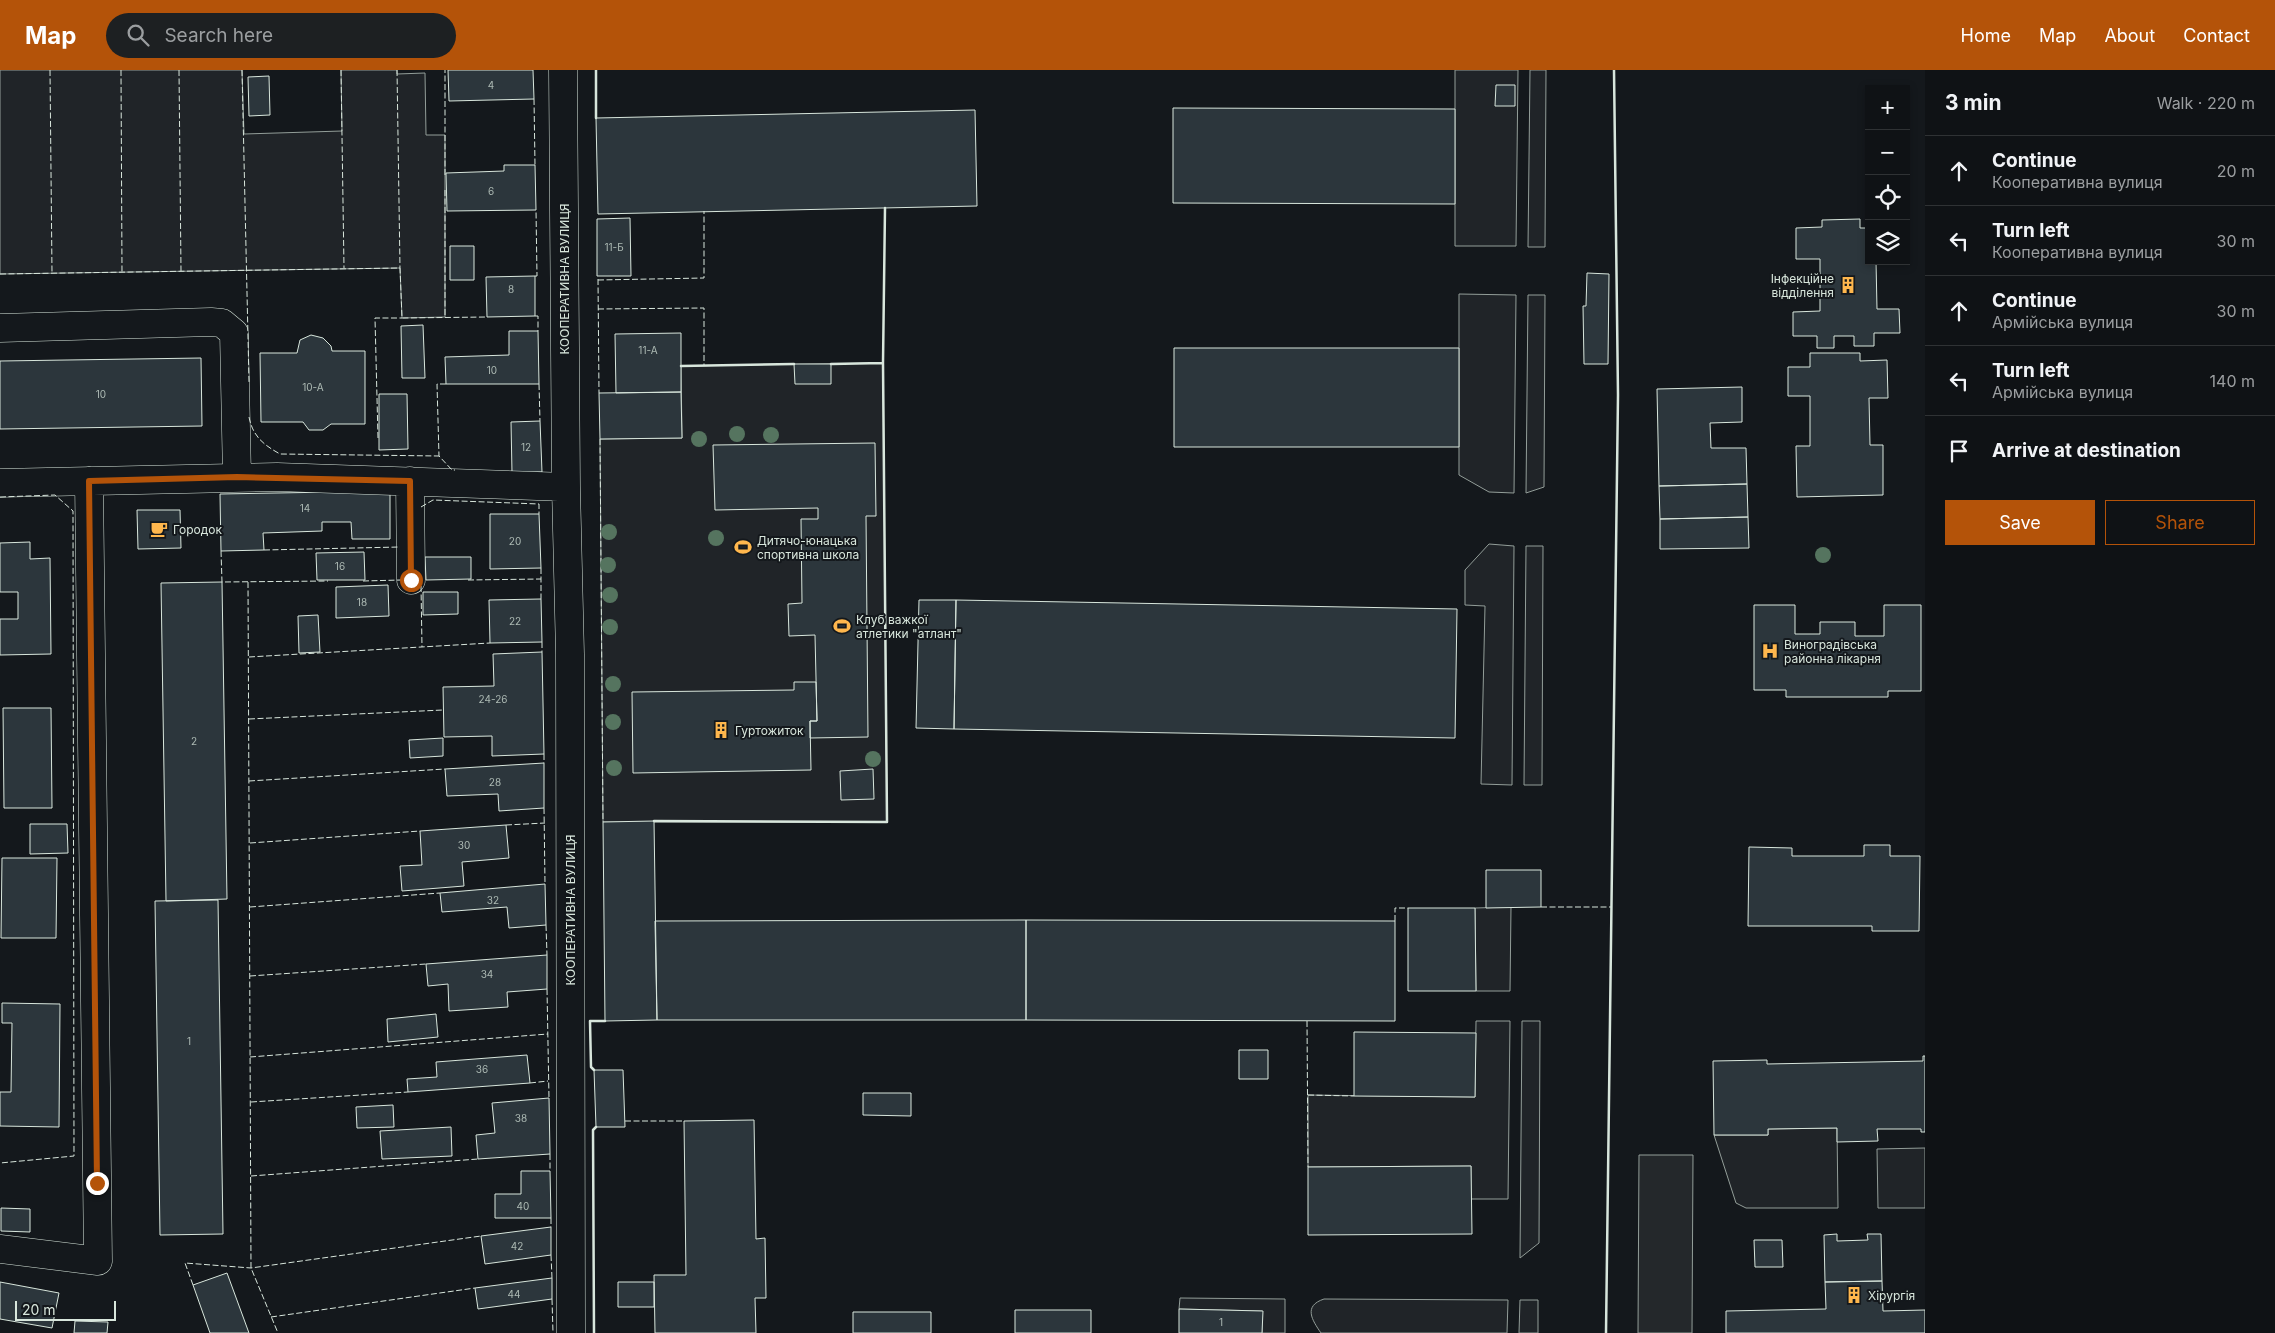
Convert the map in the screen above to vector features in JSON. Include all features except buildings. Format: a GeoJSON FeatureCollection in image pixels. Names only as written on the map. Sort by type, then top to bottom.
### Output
{"type":"FeatureCollection","features":[{"type":"Feature","properties":{"kind":"street","name":"КООПЕРАТИВНА ВУЛИЦЯ"},"geometry":{"type":"LineString","coordinates":[[563,70],[566,487],[570,654],[571,1333]]}},
{"type":"Feature","properties":{"kind":"street"},"geometry":{"type":"LineString","coordinates":[[0,328],[222,323],[234,333],[237,477]]}},
{"type":"Feature","properties":{"kind":"street"},"geometry":{"type":"LineString","coordinates":[[0,483],[237,477],[566,487]]}},
{"type":"Feature","properties":{"kind":"street"},"geometry":{"type":"LineString","coordinates":[[0,1249],[98,1260],[89,481]]}},
{"type":"Feature","properties":{"kind":"street"},"geometry":{"type":"LineString","coordinates":[[410,481],[411,580]]}},
{"type":"Feature","properties":{"kind":"shaded area"},"geometry":{"type":"Polygon","coordinates":[[[0,70],[242,70],[244,134],[342,131],[341,70],[397,70],[397,74],[425,73],[426,135],[445,135],[445,317],[402,318],[400,268],[0,274],[0,70]]]}},
{"type":"Feature","properties":{"kind":"shaded area"},"geometry":{"type":"Polygon","coordinates":[[[1455,70],[1518,70],[1516,246],[1455,246],[1455,70]]]}},
{"type":"Feature","properties":{"kind":"shaded area"},"geometry":{"type":"Polygon","coordinates":[[[1530,70],[1546,70],[1545,247],[1528,247],[1530,70]]]}},
{"type":"Feature","properties":{"kind":"shaded area"},"geometry":{"type":"Polygon","coordinates":[[[1459,294],[1516,295],[1514,493],[1489,492],[1459,475],[1459,294]]]}},
{"type":"Feature","properties":{"kind":"shaded area"},"geometry":{"type":"Polygon","coordinates":[[[1528,295],[1545,295],[1544,487],[1526,493],[1528,295]]]}},
{"type":"Feature","properties":{"kind":"shaded area","name":"Дитячо-юнацька спортивна школа"},"geometry":{"type":"Polygon","coordinates":[[[883,363],[887,822],[603,822],[600,439],[682,438],[681,366],[883,363]]]}},
{"type":"Feature","properties":{"kind":"shaded area"},"geometry":{"type":"Polygon","coordinates":[[[1489,544],[1514,546],[1512,785],[1481,784],[1485,606],[1465,605],[1465,570],[1489,544]]]}},
{"type":"Feature","properties":{"kind":"shaded area"},"geometry":{"type":"Polygon","coordinates":[[[1526,546],[1543,546],[1542,785],[1524,785],[1526,546]]]}},
{"type":"Feature","properties":{"kind":"shaded area"},"geometry":{"type":"Polygon","coordinates":[[[1511,907],[1510,991],[1476,991],[1475,908],[1511,907]]]}},
{"type":"Feature","properties":{"kind":"shaded area"},"geometry":{"type":"Polygon","coordinates":[[[1476,1021],[1510,1021],[1508,1199],[1471,1199],[1471,1166],[1308,1167],[1308,1095],[1475,1097],[1476,1021]]]}},
{"type":"Feature","properties":{"kind":"shaded area"},"geometry":{"type":"Polygon","coordinates":[[[1522,1021],[1540,1021],[1539,1243],[1520,1258],[1522,1021]]]}},
{"type":"Feature","properties":{"kind":"shaded area"},"geometry":{"type":"Polygon","coordinates":[[[1837,1128],[1838,1208],[1746,1208],[1736,1203],[1714,1135],[1768,1135],[1768,1129],[1837,1128]]]}},
{"type":"Feature","properties":{"kind":"shaded area"},"geometry":{"type":"Polygon","coordinates":[[[1925,1148],[1925,1208],[1878,1208],[1877,1149],[1925,1148]]]}},
{"type":"Feature","properties":{"kind":"shaded area"},"geometry":{"type":"Polygon","coordinates":[[[1639,1155],[1693,1155],[1692,1333],[1638,1333],[1639,1155]]]}},
{"type":"Feature","properties":{"kind":"shaded area"},"geometry":{"type":"Polygon","coordinates":[[[1180,1298],[1285,1299],[1285,1333],[1262,1333],[1262,1311],[1179,1309],[1180,1298]]]}},
{"type":"Feature","properties":{"kind":"shaded area"},"geometry":{"type":"Polygon","coordinates":[[[1324,1299],[1508,1300],[1507,1333],[1321,1333],[1312,1318],[1311,1309],[1313,1305],[1324,1299]]]}},
{"type":"Feature","properties":{"kind":"shaded area"},"geometry":{"type":"Polygon","coordinates":[[[1520,1300],[1538,1300],[1538,1333],[1519,1333],[1520,1300]]]}},
{"type":"Feature","properties":{"kind":"fence"},"geometry":{"type":"LineString","coordinates":[[50,70],[52,273]]}},
{"type":"Feature","properties":{"kind":"fence"},"geometry":{"type":"LineString","coordinates":[[121,70],[122,272]]}},
{"type":"Feature","properties":{"kind":"fence"},"geometry":{"type":"LineString","coordinates":[[179,70],[181,271]]}},
{"type":"Feature","properties":{"kind":"fence"},"geometry":{"type":"LineString","coordinates":[[242,70],[249,382]]}},
{"type":"Feature","properties":{"kind":"fence"},"geometry":{"type":"LineString","coordinates":[[341,70],[344,268]]}},
{"type":"Feature","properties":{"kind":"fence"},"geometry":{"type":"LineString","coordinates":[[397,70],[400,268]]}},
{"type":"Feature","properties":{"kind":"fence"},"geometry":{"type":"LineString","coordinates":[[445,70],[445,175]]}},
{"type":"Feature","properties":{"kind":"fence"},"geometry":{"type":"LineString","coordinates":[[534,99],[535,165]]}},
{"type":"Feature","properties":{"kind":"fence"},"geometry":{"type":"LineString","coordinates":[[445,190],[445,317]]}},
{"type":"Feature","properties":{"kind":"fence"},"geometry":{"type":"LineString","coordinates":[[535,276],[537,276],[536,210]]}},
{"type":"Feature","properties":{"kind":"fence"},"geometry":{"type":"LineString","coordinates":[[598,280],[704,278],[704,211]]}},
{"type":"Feature","properties":{"kind":"fence"},"geometry":{"type":"LineString","coordinates":[[0,274],[400,268],[402,318],[487,317]]}},
{"type":"Feature","properties":{"kind":"fence"},"geometry":{"type":"LineString","coordinates":[[598,279],[599,393]]}},
{"type":"Feature","properties":{"kind":"fence"},"geometry":{"type":"LineString","coordinates":[[598,309],[704,308],[704,366]]}},
{"type":"Feature","properties":{"kind":"fence"},"geometry":{"type":"LineString","coordinates":[[535,316],[538,316],[538,331]]}},
{"type":"Feature","properties":{"kind":"fence"},"geometry":{"type":"LineString","coordinates":[[378,438],[375,318],[402,318]]}},
{"type":"Feature","properties":{"kind":"fence"},"geometry":{"type":"LineString","coordinates":[[446,384],[437,384],[439,456],[452,470],[455,470]]}},
{"type":"Feature","properties":{"kind":"fence"},"geometry":{"type":"LineString","coordinates":[[539,384],[540,421]]}},
{"type":"Feature","properties":{"kind":"fence"},"geometry":{"type":"LineString","coordinates":[[249,417],[253,430],[260,440],[280,454],[439,456]]}},
{"type":"Feature","properties":{"kind":"fence"},"geometry":{"type":"LineString","coordinates":[[600,439],[603,822]]}},
{"type":"Feature","properties":{"kind":"fence"},"geometry":{"type":"LineString","coordinates":[[0,497],[55,495],[73,511],[74,1156],[0,1163]]}},
{"type":"Feature","properties":{"kind":"fence"},"geometry":{"type":"LineString","coordinates":[[421,507],[433,500],[539,504],[539,514]]}},
{"type":"Feature","properties":{"kind":"fence"},"geometry":{"type":"LineString","coordinates":[[264,550],[400,547]]}},
{"type":"Feature","properties":{"kind":"fence"},"geometry":{"type":"LineString","coordinates":[[221,551],[222,582],[328,581]]}},
{"type":"Feature","properties":{"kind":"fence"},"geometry":{"type":"LineString","coordinates":[[541,568],[541,599]]}},
{"type":"Feature","properties":{"kind":"fence"},"geometry":{"type":"LineString","coordinates":[[468,580],[541,579]]}},
{"type":"Feature","properties":{"kind":"fence"},"geometry":{"type":"LineString","coordinates":[[363,581],[401,580]]}},
{"type":"Feature","properties":{"kind":"fence"},"geometry":{"type":"LineString","coordinates":[[248,582],[251,1268],[278,1333]]}},
{"type":"Feature","properties":{"kind":"fence"},"geometry":{"type":"LineString","coordinates":[[421,586],[422,647]]}},
{"type":"Feature","properties":{"kind":"fence"},"geometry":{"type":"LineString","coordinates":[[542,642],[542,652]]}},
{"type":"Feature","properties":{"kind":"fence"},"geometry":{"type":"LineString","coordinates":[[249,657],[490,643]]}},
{"type":"Feature","properties":{"kind":"fence"},"geometry":{"type":"LineString","coordinates":[[249,719],[443,710]]}},
{"type":"Feature","properties":{"kind":"fence"},"geometry":{"type":"LineString","coordinates":[[544,754],[544,763]]}},
{"type":"Feature","properties":{"kind":"fence"},"geometry":{"type":"LineString","coordinates":[[249,781],[445,769]]}},
{"type":"Feature","properties":{"kind":"fence"},"geometry":{"type":"LineString","coordinates":[[544,808],[545,884]]}},
{"type":"Feature","properties":{"kind":"fence"},"geometry":{"type":"LineString","coordinates":[[506,825],[545,823]]}},
{"type":"Feature","properties":{"kind":"fence"},"geometry":{"type":"LineString","coordinates":[[250,843],[420,831]]}},
{"type":"Feature","properties":{"kind":"fence"},"geometry":{"type":"LineString","coordinates":[[250,907],[440,893]]}},
{"type":"Feature","properties":{"kind":"fence"},"geometry":{"type":"LineString","coordinates":[[1541,907],[1611,907]]}},
{"type":"Feature","properties":{"kind":"fence"},"geometry":{"type":"LineString","coordinates":[[1395,921],[1395,908],[1408,908]]}},
{"type":"Feature","properties":{"kind":"fence"},"geometry":{"type":"LineString","coordinates":[[546,925],[547,955]]}},
{"type":"Feature","properties":{"kind":"fence"},"geometry":{"type":"LineString","coordinates":[[250,976],[426,964]]}},
{"type":"Feature","properties":{"kind":"fence"},"geometry":{"type":"LineString","coordinates":[[547,989],[549,1098]]}},
{"type":"Feature","properties":{"kind":"fence"},"geometry":{"type":"LineString","coordinates":[[1307,1021],[1308,1167]]}},
{"type":"Feature","properties":{"kind":"fence"},"geometry":{"type":"LineString","coordinates":[[250,1057],[548,1034]]}},
{"type":"Feature","properties":{"kind":"fence"},"geometry":{"type":"LineString","coordinates":[[530,1083],[548,1081]]}},
{"type":"Feature","properties":{"kind":"fence"},"geometry":{"type":"LineString","coordinates":[[251,1102],[408,1092]]}},
{"type":"Feature","properties":{"kind":"fence"},"geometry":{"type":"LineString","coordinates":[[1308,1095],[1354,1096]]}},
{"type":"Feature","properties":{"kind":"fence"},"geometry":{"type":"LineString","coordinates":[[625,1121],[684,1121]]}},
{"type":"Feature","properties":{"kind":"fence"},"geometry":{"type":"LineString","coordinates":[[550,1154],[550,1171]]}},
{"type":"Feature","properties":{"kind":"fence"},"geometry":{"type":"LineString","coordinates":[[251,1176],[478,1159]]}},
{"type":"Feature","properties":{"kind":"fence"},"geometry":{"type":"LineString","coordinates":[[551,1218],[551,1227]]}},
{"type":"Feature","properties":{"kind":"fence"},"geometry":{"type":"LineString","coordinates":[[193,1285],[185,1263],[251,1268],[481,1236]]}},
{"type":"Feature","properties":{"kind":"fence"},"geometry":{"type":"LineString","coordinates":[[551,1255],[552,1278]]}},
{"type":"Feature","properties":{"kind":"fence"},"geometry":{"type":"LineString","coordinates":[[271,1317],[475,1288]]}},
{"type":"Feature","properties":{"kind":"fence"},"geometry":{"type":"LineString","coordinates":[[552,1299],[553,1333]]}},
{"type":"Feature","properties":{"kind":"wall"},"geometry":{"type":"LineString","coordinates":[[596,70],[596,118]]}},
{"type":"Feature","properties":{"kind":"wall"},"geometry":{"type":"LineString","coordinates":[[1606,1333],[1618,395],[1614,70]]}},
{"type":"Feature","properties":{"kind":"wall"},"geometry":{"type":"LineString","coordinates":[[654,821],[887,822],[883,363],[885,208]]}},
{"type":"Feature","properties":{"kind":"wall"},"geometry":{"type":"LineString","coordinates":[[831,364],[883,363]]}},
{"type":"Feature","properties":{"kind":"wall"},"geometry":{"type":"LineString","coordinates":[[681,366],[794,364]]}},
{"type":"Feature","properties":{"kind":"wall"},"geometry":{"type":"LineString","coordinates":[[594,1070],[591,1067],[590,1021],[605,1021]]}},
{"type":"Feature","properties":{"kind":"wall"},"geometry":{"type":"LineString","coordinates":[[594,1333],[593,1130],[596,1127]]}},
{"type":"Feature","properties":{"kind":"place","name":"Інфекційне відділення"},"geometry":{"type":"Point","coordinates":[1848,285]}},
{"type":"Feature","properties":{"kind":"place","name":"Городок"},"geometry":{"type":"Point","coordinates":[159,529]}},
{"type":"Feature","properties":{"kind":"place","name":"Дитячо-юнацька спортивна школа"},"geometry":{"type":"Point","coordinates":[743,547]}},
{"type":"Feature","properties":{"kind":"place","name":"Клуб важкої атлетики \"атлант\""},"geometry":{"type":"Point","coordinates":[842,626]}},
{"type":"Feature","properties":{"kind":"place","name":"Виноградівська районна лікарня"},"geometry":{"type":"Point","coordinates":[1770,651]}},
{"type":"Feature","properties":{"kind":"place","name":"Гуртожиток"},"geometry":{"type":"Point","coordinates":[721,730]}},
{"type":"Feature","properties":{"kind":"place","name":"Хірургія"},"geometry":{"type":"Point","coordinates":[1854,1295]}},
{"type":"Feature","properties":{"kind":"route"},"geometry":{"type":"LineString","coordinates":[[97,1183],[89,481],[277,477],[410,481],[411,580]]}}]}
